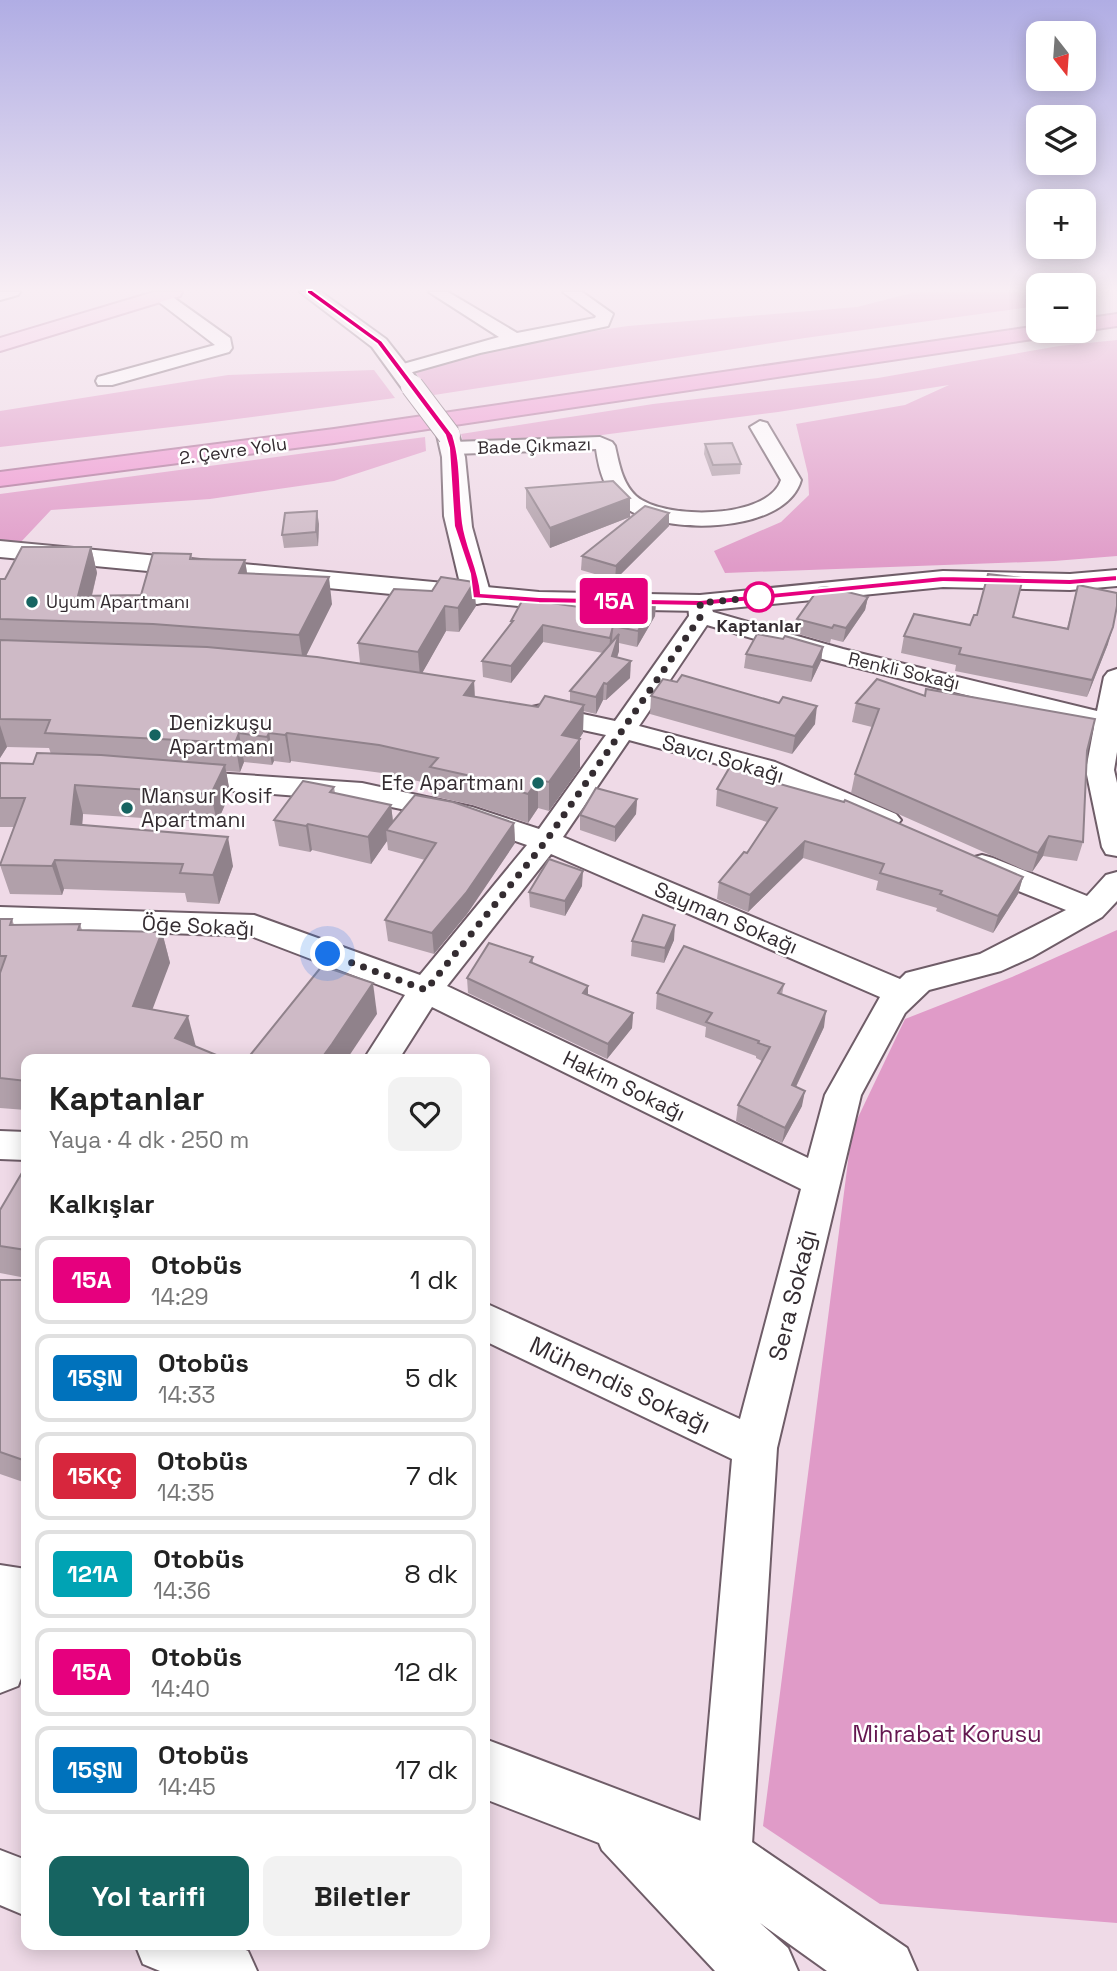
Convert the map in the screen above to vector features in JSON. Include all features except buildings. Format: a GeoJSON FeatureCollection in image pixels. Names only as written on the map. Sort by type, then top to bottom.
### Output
{"type":"FeatureCollection","features":[{"type":"Feature","properties":{"kind":"highway","name":"2. Çevre Yolu"},"geometry":{"type":"LineString","coordinates":[[136,440],[550,384]]}},
{"type":"Feature","properties":{"kind":"highway","name":"2. Çevre Yolu"},"geometry":{"type":"LineString","coordinates":[[0,479],[360,433],[690,384]]}},
{"type":"Feature","properties":{"kind":"main road"},"geometry":{"type":"LineString","coordinates":[[411,384],[451,442],[459,526],[474,574],[477,596]]}},
{"type":"Feature","properties":{"kind":"main road"},"geometry":{"type":"LineString","coordinates":[[0,548],[477,596],[701,610],[943,579],[1070,582],[1117,578]]}},
{"type":"Feature","properties":{"kind":"main road"},"geometry":{"type":"LineString","coordinates":[[0,1593],[21,1596]]}},
{"type":"Feature","properties":{"kind":"main road"},"geometry":{"type":"LineString","coordinates":[[490,1771],[618,1822],[724,1860],[884,1971]]}},
{"type":"Feature","properties":{"kind":"main road"},"geometry":{"type":"LineString","coordinates":[[618,1822],[747,1963]]}},
{"type":"Feature","properties":{"kind":"street","name":"Bade Çıkmazı"},"geometry":{"type":"LineString","coordinates":[[451,442],[600,443],[605,446],[612,479],[631,502],[676,518],[707,521],[740,516],[775,501],[787,491],[791,480],[760,427]]}},
{"type":"Feature","properties":{"kind":"street","name":"Renkli Sokağı"},"geometry":{"type":"LineString","coordinates":[[701,610],[835,655],[1108,722]]}},
{"type":"Feature","properties":{"kind":"street"},"geometry":{"type":"LineString","coordinates":[[384,1054],[426,990],[546,841],[701,610]]}},
{"type":"Feature","properties":{"kind":"street"},"geometry":{"type":"LineString","coordinates":[[1117,677],[1100,770],[1117,847]]}},
{"type":"Feature","properties":{"kind":"street","name":"Savcı Sokağı"},"geometry":{"type":"LineString","coordinates":[[516,707],[622,730],[765,768],[907,830]]}},
{"type":"Feature","properties":{"kind":"street","name":"Sayman Sokağı"},"geometry":{"type":"LineString","coordinates":[[162,777],[362,792],[462,813],[546,841],[905,994]]}},
{"type":"Feature","properties":{"kind":"street"},"geometry":{"type":"LineString","coordinates":[[954,852],[1012,879],[1056,893],[1104,896]]}},
{"type":"Feature","properties":{"kind":"street","name":"Sera Sokağı"},"geometry":{"type":"LineString","coordinates":[[724,1860],[755,1448],[842,1095],[892,1006],[918,981],[989,963],[1021,949],[1104,896]]}},
{"type":"Feature","properties":{"kind":"street","name":"Öḡe Sokağı"},"geometry":{"type":"LineString","coordinates":[[0,918],[254,926],[426,990]]}},
{"type":"Feature","properties":{"kind":"street","name":"Hakim Sokağı"},"geometry":{"type":"LineString","coordinates":[[426,990],[822,1182]]}},
{"type":"Feature","properties":{"kind":"street"},"geometry":{"type":"LineString","coordinates":[[0,1145],[21,1146]]}},
{"type":"Feature","properties":{"kind":"street","name":"Mühendis Sokağı"},"geometry":{"type":"LineString","coordinates":[[490,1323],[755,1448]]}},
{"type":"Feature","properties":{"kind":"street"},"geometry":{"type":"LineString","coordinates":[[0,1668],[21,1620]]}},
{"type":"Feature","properties":{"kind":"street"},"geometry":{"type":"LineString","coordinates":[[0,1877],[21,1886]]}},
{"type":"Feature","properties":{"kind":"street"},"geometry":{"type":"LineString","coordinates":[[177,1950],[228,1971]]}},
{"type":"Feature","properties":{"kind":"green space"},"geometry":{"type":"Polygon","coordinates":[[[171,384],[384,384],[395,398],[0,447],[0,411],[171,384]]]}},
{"type":"Feature","properties":{"kind":"green space"},"geometry":{"type":"Polygon","coordinates":[[[425,384],[506,384],[434,395],[425,384]]]}},
{"type":"Feature","properties":{"kind":"green space"},"geometry":{"type":"Polygon","coordinates":[[[826,384],[1117,384],[1117,556],[1054,561],[725,573],[714,551],[781,522],[809,495],[808,474],[796,424],[905,405],[949,385],[778,412],[579,438],[463,442],[461,434],[653,404],[826,384]]]}},
{"type":"Feature","properties":{"kind":"green space"},"geometry":{"type":"Polygon","coordinates":[[[425,437],[426,451],[334,481],[210,499],[51,510],[19,544],[0,541],[0,494],[425,437]]]}},
{"type":"Feature","properties":{"kind":"green space","name":"Mihrabat Korusu"},"geometry":{"type":"Polygon","coordinates":[[[1117,930],[1117,1923],[880,1904],[763,1826],[852,1130],[905,1019],[1012,977],[1117,930]]]}},
{"type":"Feature","properties":{"kind":"bus line","name":"15A"},"geometry":{"type":"LineString","coordinates":[[411,384],[449,435],[453,448],[459,526],[474,574],[477,596],[700,603],[943,579],[1070,582],[1117,578]]}},
{"type":"Feature","properties":{"kind":"place","name":"Kaptanlar"},"geometry":{"type":"Point","coordinates":[759,597]}},
{"type":"Feature","properties":{"kind":"place","name":"Uyum Apartmanı"},"geometry":{"type":"Point","coordinates":[32,602]}},
{"type":"Feature","properties":{"kind":"place","name":"Denizkuşu Apartmanı"},"geometry":{"type":"Point","coordinates":[155,735]}},
{"type":"Feature","properties":{"kind":"place","name":"Efe Apartmanı"},"geometry":{"type":"Point","coordinates":[538,783]}},
{"type":"Feature","properties":{"kind":"place","name":"Mansur Kosif Apartmanı"},"geometry":{"type":"Point","coordinates":[127,808]}},
{"type":"Feature","properties":{"kind":"route"},"geometry":{"type":"LineString","coordinates":[[328,954],[426,990],[546,841],[701,616],[700,603],[759,597]]}}]}
